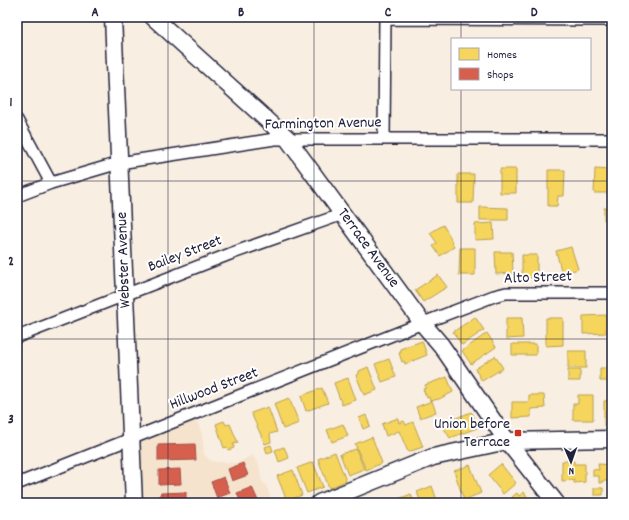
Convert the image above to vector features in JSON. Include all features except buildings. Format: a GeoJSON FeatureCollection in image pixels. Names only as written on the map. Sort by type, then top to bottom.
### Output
{"type":"FeatureCollection","features":[{"type":"Feature","properties":{"kind":"street","name":"Webster Avenue"},"geometry":{"type":"LineString","coordinates":[[113,17],[134,503]]}},
{"type":"Feature","properties":{"kind":"street","name":"Terrace Avenue"},"geometry":{"type":"LineString","coordinates":[[153,17],[287,138],[423,324],[441,345],[507,441],[556,503]]}},
{"type":"Feature","properties":{"kind":"street"},"geometry":{"type":"LineString","coordinates":[[384,139],[385,18],[612,20]]}},
{"type":"Feature","properties":{"kind":"street"},"geometry":{"type":"LineString","coordinates":[[17,120],[51,183]]}},
{"type":"Feature","properties":{"kind":"street","name":"Farmington Avenue"},"geometry":{"type":"LineString","coordinates":[[17,196],[51,183],[120,164],[287,138],[612,139]]}},
{"type":"Feature","properties":{"kind":"street","name":"Bailey Street"},"geometry":{"type":"LineString","coordinates":[[17,337],[230,254],[343,214]]}},
{"type":"Feature","properties":{"kind":"street","name":"Alto Street"},"geometry":{"type":"LineString","coordinates":[[423,324],[506,293],[612,293]]}},
{"type":"Feature","properties":{"kind":"street","name":"Hillwood Street"},"geometry":{"type":"LineString","coordinates":[[17,484],[423,324]]}},
{"type":"Feature","properties":{"kind":"street"},"geometry":{"type":"LineString","coordinates":[[319,503],[433,457],[507,441],[612,439]]}},
{"type":"Feature","properties":{"kind":"shaded area"},"geometry":{"type":"Polygon","coordinates":[[[193,412],[202,434],[204,454],[209,460],[215,462],[238,463],[252,455],[259,465],[262,481],[267,487],[272,503],[134,503],[130,438],[193,412]]]}},
{"type":"Feature","properties":{"kind":"place","name":"Union before Terrace"},"geometry":{"type":"Point","coordinates":[518,433]}}]}
